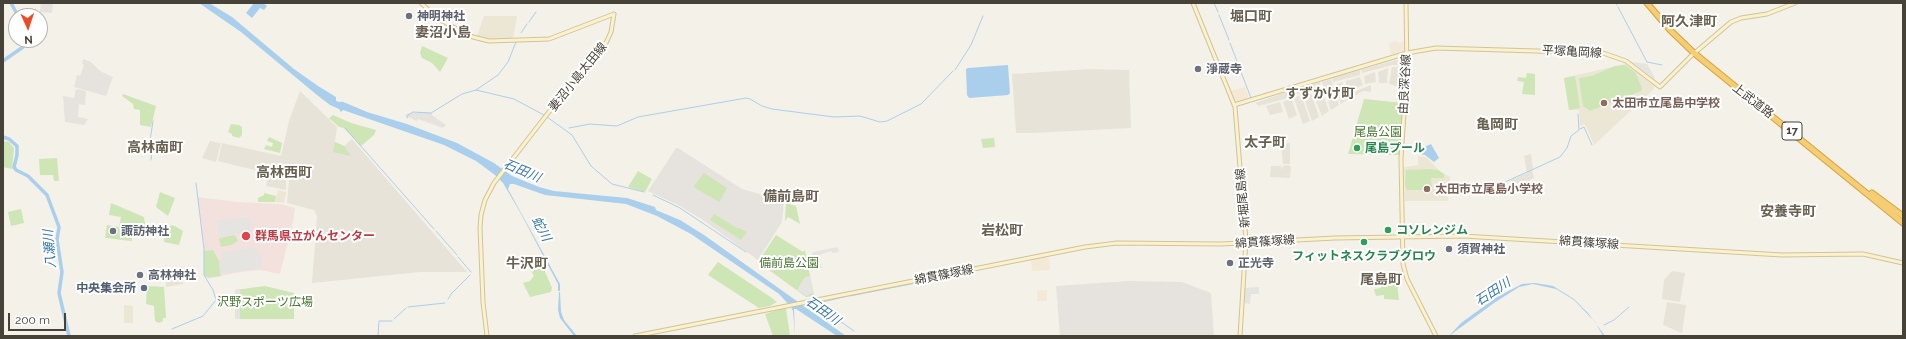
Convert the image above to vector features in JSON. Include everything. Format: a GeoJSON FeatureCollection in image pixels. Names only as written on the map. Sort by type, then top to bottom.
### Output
{"type":"FeatureCollection","features":[{"type":"Feature","properties":{"kind":"highway","name":"上武道路"},"geometry":{"type":"LineString","coordinates":[[1647,3],[1667,27],[1696,52],[1903,223]]}},
{"type":"Feature","properties":{"kind":"highway","name":"上武道路"},"geometry":{"type":"LineString","coordinates":[[1651,3],[1670,26],[1696,52],[1872,193],[1903,220]]}},
{"type":"Feature","properties":{"kind":"highway","name":"17"},"geometry":{"type":"LineString","coordinates":[[1855,183],[1903,227]]}},
{"type":"Feature","properties":{"kind":"highway","name":"17"},"geometry":{"type":"LineString","coordinates":[[1872,193],[1903,216]]}},
{"type":"Feature","properties":{"kind":"main road","name":"妻沼小島太田線"},"geometry":{"type":"LineString","coordinates":[[421,3],[439,19],[453,27],[473,37],[492,41],[549,39],[614,14],[610,34],[606,43],[546,116],[496,181],[485,200],[480,221],[482,302],[487,336]]}},
{"type":"Feature","properties":{"kind":"main road","name":"新堀尾島線"},"geometry":{"type":"LineString","coordinates":[[1193,3],[1234,105],[1244,203],[1245,242]]}},
{"type":"Feature","properties":{"kind":"main road","name":"由良深谷線"},"geometry":{"type":"LineString","coordinates":[[1406,3],[1407,53],[1401,158],[1403,264],[1407,279],[1436,336]]}},
{"type":"Feature","properties":{"kind":"main road","name":"平塚亀岡線"},"geometry":{"type":"LineString","coordinates":[[1407,53],[1436,48],[1600,53],[1624,60],[1660,87],[1696,52],[1734,21],[1767,14],[1795,3]]}},
{"type":"Feature","properties":{"kind":"main road"},"geometry":{"type":"LineString","coordinates":[[1234,105],[1407,53]]}},
{"type":"Feature","properties":{"kind":"main road","name":"綿貫篠塚線"},"geometry":{"type":"LineString","coordinates":[[635,336],[1101,244],[1210,244],[1463,236],[1782,255],[1863,254],[1903,263]]}},
{"type":"Feature","properties":{"kind":"main road"},"geometry":{"type":"LineString","coordinates":[[1240,336],[1245,242]]}},
{"type":"Feature","properties":{"kind":"shaded area"},"geometry":{"type":"Polygon","coordinates":[[[41,3],[53,3],[52,13],[48,13],[48,8],[40,8],[41,3]]]}},
{"type":"Feature","properties":{"kind":"shaded area"},"geometry":{"type":"Polygon","coordinates":[[[484,16],[517,16],[513,39],[489,39],[477,36],[484,16]]]}},
{"type":"Feature","properties":{"kind":"shaded area"},"geometry":{"type":"Polygon","coordinates":[[[1397,41],[1398,43],[1406,41],[1406,50],[1391,55],[1389,43],[1397,41]]]}},
{"type":"Feature","properties":{"kind":"shaded area"},"geometry":{"type":"Polygon","coordinates":[[[83,59],[91,62],[100,71],[113,77],[106,96],[74,87],[77,75],[80,76],[84,65],[82,64],[83,59]]]}},
{"type":"Feature","properties":{"kind":"shaded area"},"geometry":{"type":"Polygon","coordinates":[[[1396,60],[1402,60],[1405,62],[1404,70],[1400,70],[1400,65],[1392,65],[1362,73],[1361,70],[1396,60]]]}},
{"type":"Feature","properties":{"kind":"shaded area"},"geometry":{"type":"Polygon","coordinates":[[[1632,62],[1647,64],[1655,78],[1654,79],[1632,62]]]}},
{"type":"Feature","properties":{"kind":"shaded area","name":"太田市立尾島中学校"},"geometry":{"type":"Polygon","coordinates":[[[1625,64],[1654,86],[1654,89],[1594,145],[1586,126],[1584,124],[1580,126],[1579,110],[1569,110],[1564,78],[1625,64]]]}},
{"type":"Feature","properties":{"kind":"shaded area"},"geometry":{"type":"Polygon","coordinates":[[[1392,67],[1397,67],[1398,71],[1405,72],[1404,87],[1400,87],[1400,80],[1399,87],[1389,84],[1392,67]]]}},
{"type":"Feature","properties":{"kind":"shaded area"},"geometry":{"type":"Polygon","coordinates":[[[1388,68],[1387,83],[1379,83],[1378,72],[1388,68]]]}},
{"type":"Feature","properties":{"kind":"shaded area"},"geometry":{"type":"Polygon","coordinates":[[[1090,69],[1129,70],[1131,128],[1016,133],[1012,74],[1090,69]]]}},
{"type":"Feature","properties":{"kind":"shaded area"},"geometry":{"type":"Polygon","coordinates":[[[1360,70],[1360,75],[1333,82],[1332,78],[1360,70]]]}},
{"type":"Feature","properties":{"kind":"shaded area"},"geometry":{"type":"Polygon","coordinates":[[[1375,72],[1376,82],[1365,84],[1364,76],[1375,72]]]}},
{"type":"Feature","properties":{"kind":"shaded area"},"geometry":{"type":"Polygon","coordinates":[[[1360,77],[1363,85],[1347,92],[1346,81],[1360,77]]]}},
{"type":"Feature","properties":{"kind":"shaded area"},"geometry":{"type":"Polygon","coordinates":[[[1331,79],[1339,105],[1331,110],[1322,82],[1331,79]]]}},
{"type":"Feature","properties":{"kind":"shaded area"},"geometry":{"type":"Polygon","coordinates":[[[1320,82],[1321,88],[1293,95],[1292,91],[1320,82]]]}},
{"type":"Feature","properties":{"kind":"shaded area"},"geometry":{"type":"Polygon","coordinates":[[[1342,82],[1348,99],[1341,104],[1334,86],[1342,82]]]}},
{"type":"Feature","properties":{"kind":"shaded area"},"geometry":{"type":"Polygon","coordinates":[[[1371,85],[1371,92],[1364,91],[1349,98],[1349,94],[1371,85]]]}},
{"type":"Feature","properties":{"kind":"shaded area"},"geometry":{"type":"Polygon","coordinates":[[[1245,87],[1249,98],[1239,102],[1235,100],[1231,91],[1245,87]]]}},
{"type":"Feature","properties":{"kind":"shaded area"},"geometry":{"type":"Polygon","coordinates":[[[76,89],[86,91],[85,105],[79,104],[78,117],[88,119],[84,125],[65,122],[63,96],[74,98],[76,89]]]}},
{"type":"Feature","properties":{"kind":"shaded area"},"geometry":{"type":"Polygon","coordinates":[[[1321,89],[1329,111],[1322,116],[1313,93],[1321,89]]]}},
{"type":"Feature","properties":{"kind":"shaded area"},"geometry":{"type":"Polygon","coordinates":[[[300,91],[337,127],[335,142],[344,146],[352,139],[467,272],[420,272],[312,283],[317,216],[314,210],[287,203],[290,168],[286,178],[218,161],[222,143],[281,156],[289,121],[300,91]]]}},
{"type":"Feature","properties":{"kind":"shaded area"},"geometry":{"type":"Polygon","coordinates":[[[1290,91],[1291,97],[1259,106],[1255,103],[1290,91]]]}},
{"type":"Feature","properties":{"kind":"shaded area"},"geometry":{"type":"Polygon","coordinates":[[[1311,93],[1319,117],[1312,121],[1303,95],[1311,93]]]}},
{"type":"Feature","properties":{"kind":"shaded area"},"geometry":{"type":"Polygon","coordinates":[[[1301,95],[1310,121],[1303,124],[1294,98],[1301,95]]]}},
{"type":"Feature","properties":{"kind":"shaded area"},"geometry":{"type":"Polygon","coordinates":[[[1291,98],[1297,115],[1289,119],[1283,102],[1291,98]]]}},
{"type":"Feature","properties":{"kind":"shaded area"},"geometry":{"type":"Polygon","coordinates":[[[1280,102],[1283,112],[1270,115],[1266,106],[1280,102]]]}},
{"type":"Feature","properties":{"kind":"shaded area"},"geometry":{"type":"Polygon","coordinates":[[[420,112],[432,113],[432,115],[446,125],[443,128],[405,116],[406,114],[420,112]]]}},
{"type":"Feature","properties":{"kind":"shaded area"},"geometry":{"type":"Polygon","coordinates":[[[210,141],[221,143],[216,162],[202,158],[210,141]]]}},
{"type":"Feature","properties":{"kind":"shaded area"},"geometry":{"type":"Polygon","coordinates":[[[1290,143],[1290,164],[1283,164],[1281,144],[1290,143]]]}},
{"type":"Feature","properties":{"kind":"shaded area"},"geometry":{"type":"Polygon","coordinates":[[[676,148],[742,189],[784,201],[782,222],[758,260],[703,220],[680,206],[648,191],[676,148]]]}},
{"type":"Feature","properties":{"kind":"shaded area"},"geometry":{"type":"Polygon","coordinates":[[[1531,154],[1533,169],[1528,171],[1532,170],[1534,178],[1529,180],[1530,185],[1512,189],[1511,180],[1527,173],[1524,156],[1531,154]]]}},
{"type":"Feature","properties":{"kind":"shaded area","name":"太田市立尾島小学校"},"geometry":{"type":"Polygon","coordinates":[[[1418,156],[1426,157],[1441,172],[1450,177],[1448,201],[1405,201],[1404,169],[1405,167],[1418,165],[1418,156]]]}},
{"type":"Feature","properties":{"kind":"shaded area"},"geometry":{"type":"Polygon","coordinates":[[[1289,165],[1291,167],[1290,178],[1270,177],[1271,166],[1281,166],[1282,170],[1283,166],[1289,165]]]}},
{"type":"Feature","properties":{"kind":"shaded area"},"geometry":{"type":"Polygon","coordinates":[[[268,175],[286,180],[286,190],[266,186],[268,175]]]}},
{"type":"Feature","properties":{"kind":"shaded area"},"geometry":{"type":"Polygon","coordinates":[[[278,190],[286,192],[284,203],[275,202],[278,190]]]}},
{"type":"Feature","properties":{"kind":"shaded area","name":"群馬県立がんセンター"},"geometry":{"type":"Polygon","coordinates":[[[198,197],[237,202],[280,204],[295,208],[280,274],[260,270],[208,278],[204,275],[204,249],[198,197]]]}},
{"type":"Feature","properties":{"kind":"shaded area"},"geometry":{"type":"Polygon","coordinates":[[[245,217],[250,218],[252,232],[219,237],[217,221],[245,217]]]}},
{"type":"Feature","properties":{"kind":"shaded area"},"geometry":{"type":"Polygon","coordinates":[[[838,247],[839,252],[832,253],[831,251],[820,255],[822,268],[812,269],[810,258],[813,252],[838,247]]]}},
{"type":"Feature","properties":{"kind":"shaded area"},"geometry":{"type":"Polygon","coordinates":[[[251,248],[258,249],[262,265],[261,268],[220,274],[219,261],[222,261],[222,252],[251,248]]]}},
{"type":"Feature","properties":{"kind":"shaded area"},"geometry":{"type":"Polygon","coordinates":[[[1046,257],[1049,259],[1050,270],[1032,271],[1031,260],[1046,257]]]}},
{"type":"Feature","properties":{"kind":"shaded area"},"geometry":{"type":"Polygon","coordinates":[[[182,268],[183,284],[166,287],[167,273],[169,270],[182,268]]]}},
{"type":"Feature","properties":{"kind":"shaded area"},"geometry":{"type":"Polygon","coordinates":[[[1672,271],[1685,273],[1680,302],[1662,299],[1664,280],[1672,271]]]}},
{"type":"Feature","properties":{"kind":"shaded area"},"geometry":{"type":"Polygon","coordinates":[[[810,276],[813,293],[806,296],[797,290],[805,277],[810,276]]]}},
{"type":"Feature","properties":{"kind":"shaded area"},"geometry":{"type":"Polygon","coordinates":[[[1129,281],[1182,282],[1211,293],[1214,336],[1060,336],[1056,286],[1129,281]]]}},
{"type":"Feature","properties":{"kind":"shaded area"},"geometry":{"type":"Polygon","coordinates":[[[1259,287],[1259,294],[1251,294],[1250,304],[1244,303],[1245,288],[1259,287]]]}},
{"type":"Feature","properties":{"kind":"shaded area"},"geometry":{"type":"Polygon","coordinates":[[[240,289],[240,319],[235,319],[235,290],[240,289]]]}},
{"type":"Feature","properties":{"kind":"shaded area"},"geometry":{"type":"Polygon","coordinates":[[[1047,290],[1047,301],[1037,301],[1037,291],[1047,290]]]}},
{"type":"Feature","properties":{"kind":"shaded area"},"geometry":{"type":"Polygon","coordinates":[[[1667,302],[1686,305],[1682,333],[1663,325],[1667,302]]]}},
{"type":"Feature","properties":{"kind":"shaded area"},"geometry":{"type":"Polygon","coordinates":[[[124,305],[133,306],[133,323],[124,323],[124,305]]]}},
{"type":"Feature","properties":{"kind":"green space"},"geometry":{"type":"Polygon","coordinates":[[[422,46],[448,58],[440,72],[432,63],[422,58],[420,53],[422,46]]]}},
{"type":"Feature","properties":{"kind":"green space"},"geometry":{"type":"Polygon","coordinates":[[[1625,65],[1635,72],[1642,88],[1641,91],[1590,111],[1583,106],[1579,78],[1592,76],[1615,66],[1625,65]]]}},
{"type":"Feature","properties":{"kind":"green space"},"geometry":{"type":"Polygon","coordinates":[[[1527,73],[1535,74],[1535,95],[1522,94],[1524,82],[1517,81],[1518,77],[1526,78],[1527,73]]]}},
{"type":"Feature","properties":{"kind":"green space"},"geometry":{"type":"Polygon","coordinates":[[[1575,76],[1580,108],[1569,110],[1564,78],[1575,76]]]}},
{"type":"Feature","properties":{"kind":"green space"},"geometry":{"type":"Polygon","coordinates":[[[123,94],[156,106],[151,127],[140,125],[140,110],[134,109],[133,104],[122,96],[123,94]]]}},
{"type":"Feature","properties":{"kind":"green space","name":"尾島公園"},"geometry":{"type":"Polygon","coordinates":[[[1364,99],[1403,103],[1399,155],[1348,154],[1364,99]]]}},
{"type":"Feature","properties":{"kind":"green space"},"geometry":{"type":"Polygon","coordinates":[[[333,115],[351,123],[376,130],[374,135],[361,146],[344,128],[339,127],[329,118],[333,115]]]}},
{"type":"Feature","properties":{"kind":"green space"},"geometry":{"type":"Polygon","coordinates":[[[231,124],[242,127],[242,135],[239,138],[232,136],[232,134],[228,132],[231,124]]]}},
{"type":"Feature","properties":{"kind":"green space"},"geometry":{"type":"Polygon","coordinates":[[[269,137],[282,143],[280,153],[264,149],[266,145],[272,147],[273,143],[267,141],[269,137]]]}},
{"type":"Feature","properties":{"kind":"green space"},"geometry":{"type":"Polygon","coordinates":[[[994,138],[995,147],[983,148],[981,139],[994,138]]]}},
{"type":"Feature","properties":{"kind":"green space"},"geometry":{"type":"Polygon","coordinates":[[[3,141],[9,142],[14,148],[12,169],[3,167],[3,141]]]}},
{"type":"Feature","properties":{"kind":"green space"},"geometry":{"type":"Polygon","coordinates":[[[335,142],[344,146],[351,156],[333,152],[335,142]]]}},
{"type":"Feature","properties":{"kind":"green space"},"geometry":{"type":"Polygon","coordinates":[[[57,158],[59,181],[54,181],[53,175],[40,175],[39,159],[57,158]]]}},
{"type":"Feature","properties":{"kind":"green space"},"geometry":{"type":"Polygon","coordinates":[[[1406,170],[1438,170],[1444,174],[1444,178],[1431,178],[1432,190],[1407,190],[1405,185],[1406,170]]]}},
{"type":"Feature","properties":{"kind":"green space"},"geometry":{"type":"Polygon","coordinates":[[[638,171],[652,179],[645,192],[628,187],[638,171]]]}},
{"type":"Feature","properties":{"kind":"green space"},"geometry":{"type":"Polygon","coordinates":[[[704,173],[727,188],[719,202],[695,188],[694,186],[704,173]]]}},
{"type":"Feature","properties":{"kind":"green space"},"geometry":{"type":"Polygon","coordinates":[[[160,192],[175,198],[168,216],[156,207],[160,192]]]}},
{"type":"Feature","properties":{"kind":"green space"},"geometry":{"type":"Polygon","coordinates":[[[264,193],[276,196],[275,202],[258,202],[258,198],[264,195],[264,193]]]}},
{"type":"Feature","properties":{"kind":"green space"},"geometry":{"type":"Polygon","coordinates":[[[111,203],[144,217],[145,224],[141,235],[132,235],[132,241],[105,238],[107,225],[119,227],[121,217],[109,215],[111,203]]]}},
{"type":"Feature","properties":{"kind":"green space"},"geometry":{"type":"Polygon","coordinates":[[[786,203],[796,206],[800,224],[788,217],[785,221],[786,203]]]}},
{"type":"Feature","properties":{"kind":"green space"},"geometry":{"type":"Polygon","coordinates":[[[21,209],[24,223],[11,226],[8,212],[21,209]]]}},
{"type":"Feature","properties":{"kind":"green space"},"geometry":{"type":"Polygon","coordinates":[[[714,214],[737,228],[747,232],[741,240],[710,220],[714,214]]]}},
{"type":"Feature","properties":{"kind":"green space"},"geometry":{"type":"Polygon","coordinates":[[[171,225],[183,231],[179,245],[164,242],[165,233],[171,225]]]}},
{"type":"Feature","properties":{"kind":"green space"},"geometry":{"type":"Polygon","coordinates":[[[235,235],[238,241],[231,245],[221,247],[219,238],[235,235]]]}},
{"type":"Feature","properties":{"kind":"green space","name":"備前島公園"},"geometry":{"type":"Polygon","coordinates":[[[776,235],[803,252],[805,250],[814,296],[806,297],[758,262],[776,235]]]}},
{"type":"Feature","properties":{"kind":"green space"},"geometry":{"type":"Polygon","coordinates":[[[213,250],[219,261],[221,276],[208,278],[204,275],[204,251],[213,250]]]}},
{"type":"Feature","properties":{"kind":"green space"},"geometry":{"type":"Polygon","coordinates":[[[718,262],[777,302],[770,306],[759,308],[708,275],[718,262]]]}},
{"type":"Feature","properties":{"kind":"green space"},"geometry":{"type":"Polygon","coordinates":[[[540,265],[543,267],[552,288],[551,292],[530,297],[523,283],[530,281],[534,276],[529,267],[540,265]]]}},
{"type":"Feature","properties":{"kind":"green space"},"geometry":{"type":"Polygon","coordinates":[[[1396,273],[1399,300],[1384,299],[1384,295],[1376,296],[1374,289],[1381,288],[1382,275],[1396,273]]]}},
{"type":"Feature","properties":{"kind":"green space"},"geometry":{"type":"Polygon","coordinates":[[[147,286],[164,287],[166,318],[163,318],[163,321],[159,323],[155,321],[154,306],[146,304],[147,286]]]}},
{"type":"Feature","properties":{"kind":"green space","name":"沢野スポーツ広場"},"geometry":{"type":"Polygon","coordinates":[[[265,286],[294,293],[294,319],[235,319],[235,290],[265,286]]]}},
{"type":"Feature","properties":{"kind":"green space"},"geometry":{"type":"Polygon","coordinates":[[[784,308],[786,309],[790,336],[773,336],[765,314],[784,308]]]}},
{"type":"Feature","properties":{"kind":"water"},"geometry":{"type":"Polygon","coordinates":[[[199,3],[209,3],[232,17],[294,69],[336,97],[336,101],[342,102],[341,101],[367,112],[407,124],[457,143],[494,163],[512,176],[539,187],[554,191],[627,198],[655,207],[656,210],[680,220],[704,235],[846,336],[837,336],[794,309],[795,336],[793,311],[779,294],[691,234],[657,216],[626,204],[545,195],[510,184],[508,189],[560,284],[560,291],[558,291],[558,284],[520,212],[503,183],[495,175],[476,161],[444,145],[343,110],[341,112],[339,109],[330,105],[317,95],[241,32],[199,3]]]}},
{"type":"Feature","properties":{"kind":"water"},"geometry":{"type":"Polygon","coordinates":[[[254,3],[263,3],[267,6],[264,10],[260,8],[252,18],[246,13],[254,3]]]}},
{"type":"Feature","properties":{"kind":"water"},"geometry":{"type":"Polygon","coordinates":[[[1008,65],[1010,93],[1008,95],[969,98],[967,95],[966,69],[1008,65]]]}},
{"type":"Feature","properties":{"kind":"water"},"geometry":{"type":"Polygon","coordinates":[[[1431,144],[1439,158],[1434,162],[1425,155],[1420,154],[1420,149],[1431,144]]]}},
{"type":"Feature","properties":{"kind":"water"},"geometry":{"type":"Polygon","coordinates":[[[1535,283],[1553,286],[1574,299],[1593,320],[1574,300],[1556,289],[1533,284],[1519,287],[1494,303],[1449,336],[1461,323],[1497,297],[1522,284],[1535,283]]]}},
{"type":"Feature","properties":{"kind":"water"},"geometry":{"type":"Polygon","coordinates":[[[559,292],[561,312],[564,320],[577,336],[574,336],[560,318],[558,310],[559,292]]]}},
{"type":"Feature","properties":{"kind":"water"},"geometry":{"type":"Polygon","coordinates":[[[1596,324],[1605,336],[1603,336],[1596,324]]]}},
{"type":"Feature","properties":{"kind":"waterway","name":"八瀬川"},"geometry":{"type":"LineString","coordinates":[[11,3],[14,8]]}},
{"type":"Feature","properties":{"kind":"waterway"},"geometry":{"type":"LineString","coordinates":[[1214,3],[1218,12]]}},
{"type":"Feature","properties":{"kind":"waterway"},"geometry":{"type":"LineString","coordinates":[[1618,7],[1647,62],[1662,65]]}},
{"type":"Feature","properties":{"kind":"waterway"},"geometry":{"type":"LineString","coordinates":[[529,22],[536,12]]}},
{"type":"Feature","properties":{"kind":"waterway"},"geometry":{"type":"LineString","coordinates":[[1219,15],[1229,40]]}},
{"type":"Feature","properties":{"kind":"waterway"},"geometry":{"type":"LineString","coordinates":[[955,70],[971,45],[983,16]]}},
{"type":"Feature","properties":{"kind":"waterway"},"geometry":{"type":"LineString","coordinates":[[521,33],[527,24]]}},
{"type":"Feature","properties":{"kind":"waterway"},"geometry":{"type":"LineString","coordinates":[[407,118],[408,115],[413,112],[431,113],[462,94],[476,90],[498,75],[508,62],[516,42]]}},
{"type":"Feature","properties":{"kind":"waterway"},"geometry":{"type":"LineString","coordinates":[[1230,43],[1240,69]]}},
{"type":"Feature","properties":{"kind":"waterway","name":"八瀬川"},"geometry":{"type":"LineString","coordinates":[[3,61],[22,48]]}},
{"type":"Feature","properties":{"kind":"waterway"},"geometry":{"type":"LineString","coordinates":[[569,128],[590,124],[617,126],[638,117],[746,98],[772,109],[834,117],[860,116],[880,122],[887,121],[921,104],[953,71]]}},
{"type":"Feature","properties":{"kind":"waterway"},"geometry":{"type":"LineString","coordinates":[[1241,72],[1251,98]]}},
{"type":"Feature","properties":{"kind":"waterway"},"geometry":{"type":"LineString","coordinates":[[476,90],[514,99],[544,115]]}},
{"type":"Feature","properties":{"kind":"waterway"},"geometry":{"type":"LineString","coordinates":[[1503,183],[1560,157],[1567,148],[1571,136],[1579,130],[1578,114]]}},
{"type":"Feature","properties":{"kind":"waterway"},"geometry":{"type":"LineString","coordinates":[[547,117],[572,135],[591,166],[612,184],[644,192]]}},
{"type":"Feature","properties":{"kind":"waterway"},"geometry":{"type":"LineString","coordinates":[[151,160],[152,145],[150,141],[153,121]]}},
{"type":"Feature","properties":{"kind":"waterway"},"geometry":{"type":"LineString","coordinates":[[1580,129],[1584,127],[1592,145]]}},
{"type":"Feature","properties":{"kind":"waterway"},"geometry":{"type":"LineString","coordinates":[[345,128],[434,229]]}},
{"type":"Feature","properties":{"kind":"waterway","name":"八瀬川"},"geometry":{"type":"LineString","coordinates":[[3,137],[9,139],[17,146],[17,155],[14,167],[16,170],[28,176],[47,195],[59,227],[57,240],[62,272],[59,293],[69,336]]}},
{"type":"Feature","properties":{"kind":"waterway"},"geometry":{"type":"LineString","coordinates":[[172,329],[203,316],[216,300],[213,290],[204,275],[204,249],[196,183]]}},
{"type":"Feature","properties":{"kind":"waterway"},"geometry":{"type":"LineString","coordinates":[[653,195],[680,208],[746,252]]}},
{"type":"Feature","properties":{"kind":"waterway"},"geometry":{"type":"LineString","coordinates":[[436,231],[457,255]]}},
{"type":"Feature","properties":{"kind":"waterway"},"geometry":{"type":"LineString","coordinates":[[458,257],[471,272]]}},
{"type":"Feature","properties":{"kind":"waterway"},"geometry":{"type":"LineString","coordinates":[[448,299],[470,275]]}},
{"type":"Feature","properties":{"kind":"waterway"},"geometry":{"type":"LineString","coordinates":[[850,296],[936,279]]}},
{"type":"Feature","properties":{"kind":"waterway","name":"石田川"},"geometry":{"type":"LineString","coordinates":[[814,305],[848,296]]}},
{"type":"Feature","properties":{"kind":"waterway"},"geometry":{"type":"LineString","coordinates":[[408,307],[445,303]]}},
{"type":"Feature","properties":{"kind":"waterway","name":"石田川"},"geometry":{"type":"LineString","coordinates":[[815,305],[836,319]]}},
{"type":"Feature","properties":{"kind":"waterway"},"geometry":{"type":"LineString","coordinates":[[1604,325],[1614,320],[1629,307]]}},
{"type":"Feature","properties":{"kind":"waterway"},"geometry":{"type":"LineString","coordinates":[[394,319],[406,308]]}},
{"type":"Feature","properties":{"kind":"waterway","name":"石田川"},"geometry":{"type":"LineString","coordinates":[[837,319],[854,331]]}},
{"type":"Feature","properties":{"kind":"waterway"},"geometry":{"type":"LineString","coordinates":[[378,336],[379,321],[392,321]]}},
{"type":"Feature","properties":{"kind":"place","name":"神明神社"},"geometry":{"type":"Point","coordinates":[409,16]}},
{"type":"Feature","properties":{"kind":"place","name":"淨蔵寺"},"geometry":{"type":"Point","coordinates":[1198,69]}},
{"type":"Feature","properties":{"kind":"place","name":"太田市立尾島中学校"},"geometry":{"type":"Point","coordinates":[1604,103]}},
{"type":"Feature","properties":{"kind":"place","name":"尾島プール"},"geometry":{"type":"Point","coordinates":[1357,148]}},
{"type":"Feature","properties":{"kind":"place","name":"太田市立尾島小学校"},"geometry":{"type":"Point","coordinates":[1427,189]}},
{"type":"Feature","properties":{"kind":"place","name":"コソレンジム"},"geometry":{"type":"Point","coordinates":[1388,230]}},
{"type":"Feature","properties":{"kind":"place","name":"諏訪神社"},"geometry":{"type":"Point","coordinates":[113,231]}},
{"type":"Feature","properties":{"kind":"place","name":"群馬県立がんセンター"},"geometry":{"type":"Point","coordinates":[246,236]}},
{"type":"Feature","properties":{"kind":"place","name":"フィットネスクラブグロウ"},"geometry":{"type":"Point","coordinates":[1364,242]}},
{"type":"Feature","properties":{"kind":"place","name":"須賀神社"},"geometry":{"type":"Point","coordinates":[1449,249]}},
{"type":"Feature","properties":{"kind":"place","name":"正光寺"},"geometry":{"type":"Point","coordinates":[1230,263]}},
{"type":"Feature","properties":{"kind":"place","name":"高林神社"},"geometry":{"type":"Point","coordinates":[140,275]}},
{"type":"Feature","properties":{"kind":"place","name":"中央集会所"},"geometry":{"type":"Point","coordinates":[144,288]}},
{"type":"Feature","properties":{"kind":"district","name":"堀口町"},"geometry":{"type":"Point","coordinates":[1251,17]}},
{"type":"Feature","properties":{"kind":"district","name":"阿久津町"},"geometry":{"type":"Point","coordinates":[1689,22]}},
{"type":"Feature","properties":{"kind":"district","name":"妻沼小島"},"geometry":{"type":"Point","coordinates":[443,33]}},
{"type":"Feature","properties":{"kind":"district","name":"すずかけ町"},"geometry":{"type":"Point","coordinates":[1320,94]}},
{"type":"Feature","properties":{"kind":"district","name":"亀岡町"},"geometry":{"type":"Point","coordinates":[1497,125]}},
{"type":"Feature","properties":{"kind":"district","name":"太子町"},"geometry":{"type":"Point","coordinates":[1265,143]}},
{"type":"Feature","properties":{"kind":"district","name":"高林南町"},"geometry":{"type":"Point","coordinates":[155,148]}},
{"type":"Feature","properties":{"kind":"district","name":"高林西町"},"geometry":{"type":"Point","coordinates":[284,173]}},
{"type":"Feature","properties":{"kind":"district","name":"備前島町"},"geometry":{"type":"Point","coordinates":[791,197]}},
{"type":"Feature","properties":{"kind":"district","name":"安養寺町"},"geometry":{"type":"Point","coordinates":[1788,212]}},
{"type":"Feature","properties":{"kind":"district","name":"岩松町"},"geometry":{"type":"Point","coordinates":[1002,231]}},
{"type":"Feature","properties":{"kind":"district","name":"牛沢町"},"geometry":{"type":"Point","coordinates":[527,264]}},
{"type":"Feature","properties":{"kind":"district","name":"尾島町"},"geometry":{"type":"Point","coordinates":[1381,280]}},
{"type":"Feature","properties":{"kind":"water label","name":"蛇川"},"geometry":{"type":"Point","coordinates":[541,229]}}]}
